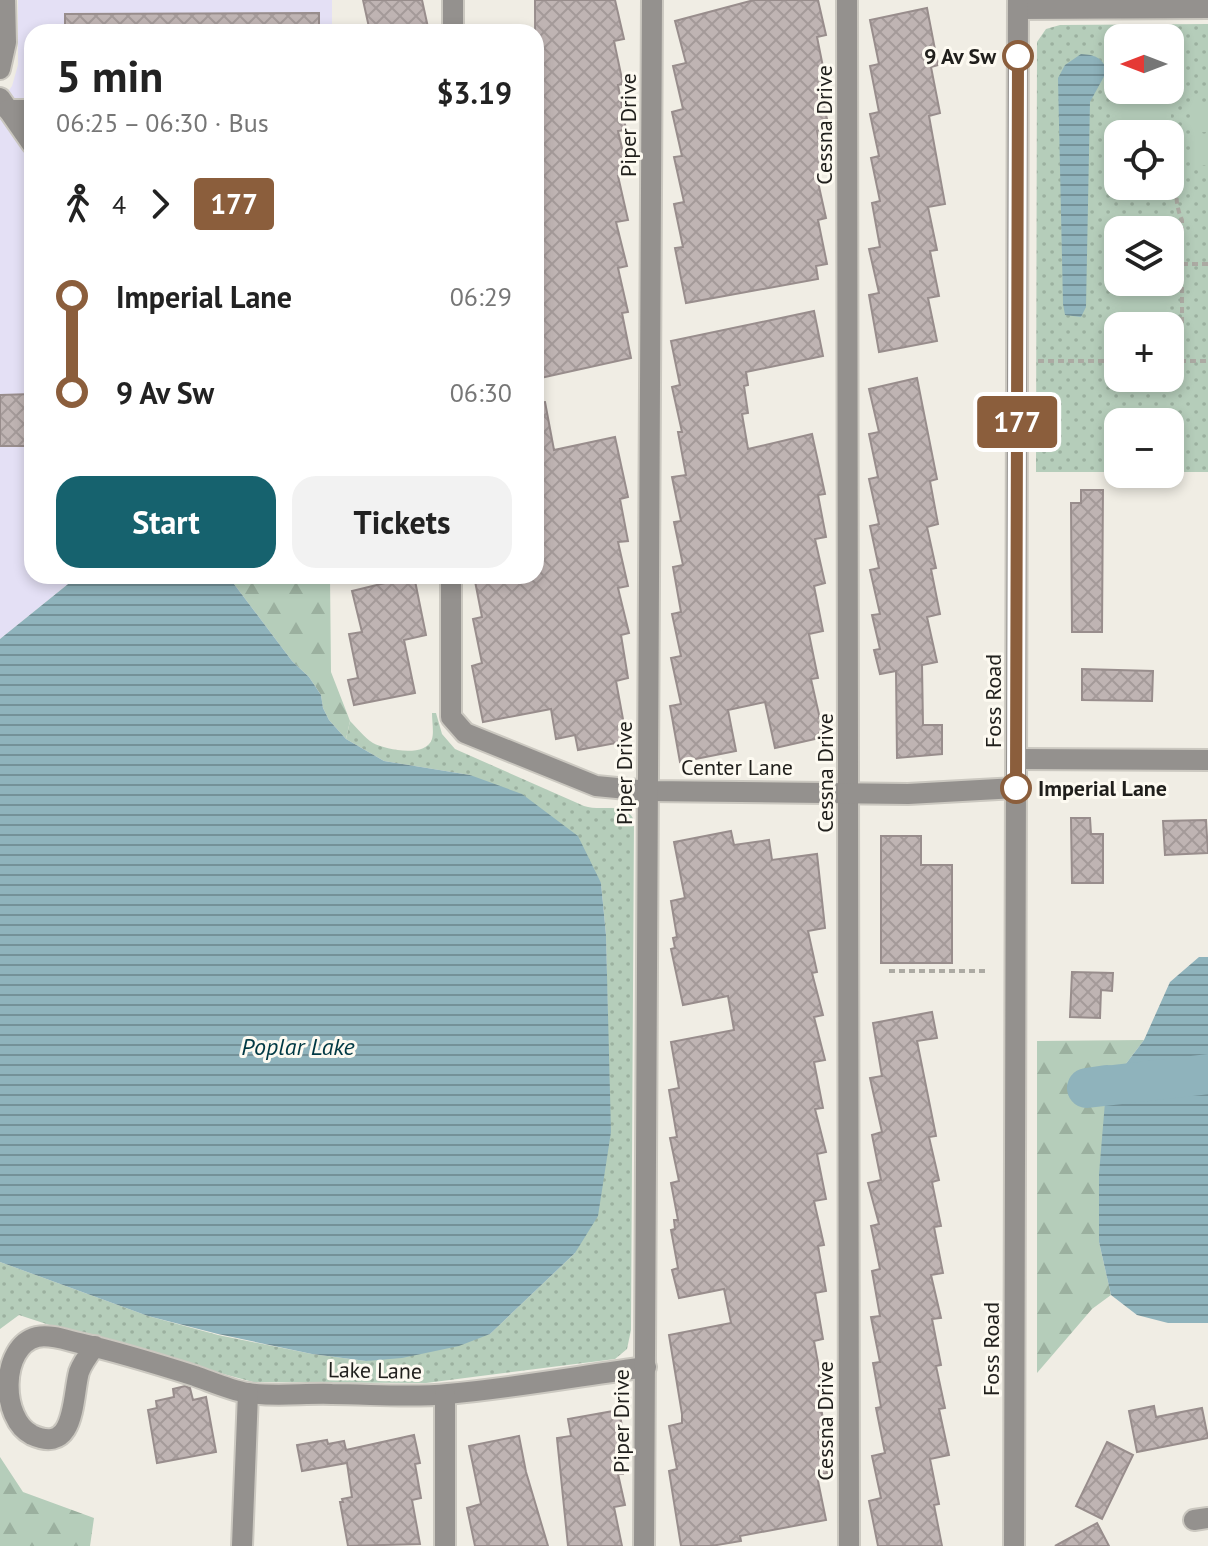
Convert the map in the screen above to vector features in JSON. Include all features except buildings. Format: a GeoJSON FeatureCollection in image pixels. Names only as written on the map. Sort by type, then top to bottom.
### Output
{"type":"FeatureCollection","features":[{"type":"Feature","properties":{"kind":"street"},"geometry":{"type":"LineString","coordinates":[[0,69],[6,42],[5,0]]}},
{"type":"Feature","properties":{"kind":"street"},"geometry":{"type":"LineString","coordinates":[[453,0],[453,24]]}},
{"type":"Feature","properties":{"kind":"street","name":"Piper Drive"},"geometry":{"type":"LineString","coordinates":[[644,1546],[652,0]]}},
{"type":"Feature","properties":{"kind":"street","name":"Cessna Drive"},"geometry":{"type":"LineString","coordinates":[[847,0],[849,1546]]}},
{"type":"Feature","properties":{"kind":"street"},"geometry":{"type":"LineString","coordinates":[[1018,5],[1208,8]]}},
{"type":"Feature","properties":{"kind":"street","name":"Foss Road"},"geometry":{"type":"LineString","coordinates":[[1014,1546],[1018,5]]}},
{"type":"Feature","properties":{"kind":"street"},"geometry":{"type":"LineString","coordinates":[[4,104],[24,108]]}},
{"type":"Feature","properties":{"kind":"street"},"geometry":{"type":"LineString","coordinates":[[4,104],[24,133]]}},
{"type":"Feature","properties":{"kind":"street","name":"Center Lane"},"geometry":{"type":"LineString","coordinates":[[451,584],[451,717],[465,733],[596,786],[648,791],[908,794],[1016,788]]}},
{"type":"Feature","properties":{"kind":"street"},"geometry":{"type":"LineString","coordinates":[[1017,759],[1208,760]]}},
{"type":"Feature","properties":{"kind":"street","name":"Lake Lane"},"geometry":{"type":"LineString","coordinates":[[102,1348],[80,1368],[72,1417],[65,1432],[56,1437],[43,1438],[31,1435],[17,1424],[8,1407],[5,1389],[9,1367],[16,1352],[27,1341],[38,1337],[102,1348],[248,1393],[445,1395],[646,1367]]}},
{"type":"Feature","properties":{"kind":"street"},"geometry":{"type":"LineString","coordinates":[[242,1546],[248,1393]]}},
{"type":"Feature","properties":{"kind":"street"},"geometry":{"type":"LineString","coordinates":[[445,1395],[445,1546]]}},
{"type":"Feature","properties":{"kind":"path"},"geometry":{"type":"LineString","coordinates":[[1184,264],[1208,264]]}},
{"type":"Feature","properties":{"kind":"path"},"geometry":{"type":"LineString","coordinates":[[1038,361],[1104,361]]}},
{"type":"Feature","properties":{"kind":"path"},"geometry":{"type":"LineString","coordinates":[[1184,361],[1208,361]]}},
{"type":"Feature","properties":{"kind":"path"},"geometry":{"type":"LineString","coordinates":[[889,971],[986,971]]}},
{"type":"Feature","properties":{"kind":"shaded area"},"geometry":{"type":"Polygon","coordinates":[[[18,0],[332,0],[332,24],[24,24],[24,584],[68,584],[0,639],[0,103],[12,86],[18,65],[18,0]]]}},
{"type":"Feature","properties":{"kind":"green space"},"geometry":{"type":"Polygon","coordinates":[[[1184,24],[1208,24],[1208,472],[1184,472],[1184,408],[1104,408],[1104,472],[1036,472],[1037,42],[1046,29],[1060,25],[1104,25],[1104,104],[1184,104],[1184,24]]]}},
{"type":"Feature","properties":{"kind":"green space"},"geometry":{"type":"Polygon","coordinates":[[[1190,103],[1208,103],[1208,132],[1190,132],[1190,103]]]}},
{"type":"Feature","properties":{"kind":"green space"},"geometry":{"type":"Polygon","coordinates":[[[1114,104],[1171,104],[1171,120],[1114,120],[1114,104]]]}},
{"type":"Feature","properties":{"kind":"green space"},"geometry":{"type":"Polygon","coordinates":[[[1190,136],[1208,136],[1208,165],[1190,165],[1190,136]]]}},
{"type":"Feature","properties":{"kind":"green space"},"geometry":{"type":"Polygon","coordinates":[[[1111,296],[1168,296],[1168,312],[1111,312],[1111,296]]]}},
{"type":"Feature","properties":{"kind":"green space"},"geometry":{"type":"Polygon","coordinates":[[[234,584],[330,584],[331,672],[350,721],[346,739],[329,720],[321,695],[309,677],[292,661],[234,584]]]}},
{"type":"Feature","properties":{"kind":"green space"},"geometry":{"type":"Polygon","coordinates":[[[432,713],[436,713],[442,734],[455,749],[584,806],[619,809],[630,814],[634,820],[631,1330],[627,1349],[615,1359],[426,1383],[253,1382],[80,1335],[19,1315],[0,1329],[0,1262],[148,1316],[218,1335],[312,1354],[366,1361],[490,1334],[575,1253],[608,1031],[606,935],[601,883],[470,775],[384,761],[346,739],[350,721],[379,746],[405,751],[422,749],[432,739],[432,713]]]}},
{"type":"Feature","properties":{"kind":"green space"},"geometry":{"type":"Polygon","coordinates":[[[1144,1040],[1106,1090],[1099,1242],[1111,1295],[1092,1309],[1037,1373],[1037,1041],[1144,1040]]]}},
{"type":"Feature","properties":{"kind":"green space"},"geometry":{"type":"Polygon","coordinates":[[[0,1457],[23,1492],[94,1518],[90,1546],[0,1546],[0,1457]]]}},
{"type":"Feature","properties":{"kind":"water"},"geometry":{"type":"Polygon","coordinates":[[[1081,54],[1097,58],[1104,65],[1104,76],[1090,102],[1086,307],[1081,317],[1065,315],[1063,304],[1058,78],[1065,65],[1081,54]]]}},
{"type":"Feature","properties":{"kind":"water","name":"Poplar Lake"},"geometry":{"type":"Polygon","coordinates":[[[68,584],[234,584],[292,661],[309,677],[321,695],[329,720],[346,739],[384,761],[470,775],[522,794],[578,836],[601,883],[606,935],[611,1132],[598,1216],[575,1253],[490,1334],[459,1346],[402,1358],[366,1361],[312,1354],[148,1316],[0,1262],[0,639],[68,584]]]}},
{"type":"Feature","properties":{"kind":"water"},"geometry":{"type":"Polygon","coordinates":[[[1199,957],[1208,957],[1208,1323],[1168,1323],[1137,1315],[1111,1295],[1099,1242],[1099,1174],[1106,1090],[1144,1040],[1170,982],[1199,957]]]}},
{"type":"Feature","properties":{"kind":"waterway"},"geometry":{"type":"LineString","coordinates":[[1107,1085],[1087,1088],[1208,1074]]}},
{"type":"Feature","properties":{"kind":"bus line","name":"177"},"geometry":{"type":"LineString","coordinates":[[1016,788],[1018,56]]}},
{"type":"Feature","properties":{"kind":"place","name":"9 Av Sw"},"geometry":{"type":"Point","coordinates":[1018,56]}},
{"type":"Feature","properties":{"kind":"place","name":"Imperial Lane"},"geometry":{"type":"Point","coordinates":[1016,788]}}]}
